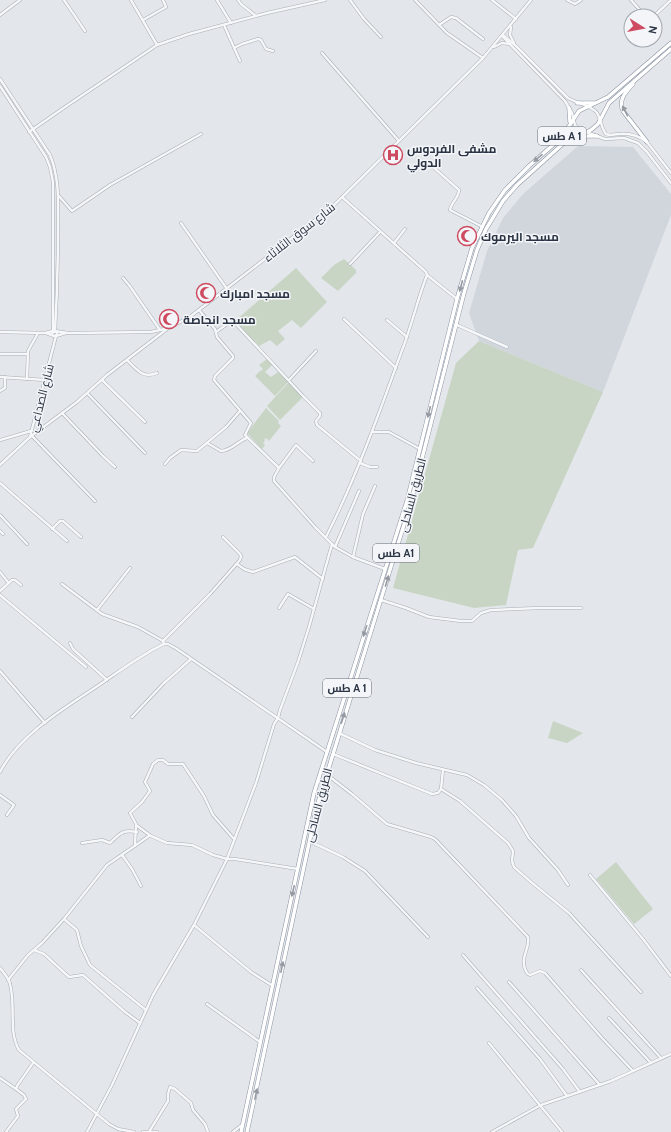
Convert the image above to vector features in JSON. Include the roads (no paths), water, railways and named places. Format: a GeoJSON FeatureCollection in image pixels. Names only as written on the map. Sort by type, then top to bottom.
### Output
{"type":"FeatureCollection","features":[{"type":"Feature","properties":{"kind":"highway","name":"طس A 1"},"geometry":{"type":"LineString","coordinates":[[482,226],[505,190],[529,166],[562,137],[579,111],[608,97],[671,43]]}},
{"type":"Feature","properties":{"kind":"highway","name":"الطريق الساحلى"},"geometry":{"type":"LineString","coordinates":[[247,1132],[309,841],[326,774],[382,600],[411,502],[477,250],[486,229],[503,201],[517,185],[566,141],[588,132],[595,127],[609,103],[671,49]]}},
{"type":"Feature","properties":{"kind":"highway"},"geometry":{"type":"LineString","coordinates":[[641,74],[623,96],[621,104],[623,111],[647,142]]}},
{"type":"Feature","properties":{"kind":"highway"},"geometry":{"type":"LineString","coordinates":[[577,103],[599,102]]}},
{"type":"Feature","properties":{"kind":"highway"},"geometry":{"type":"LineString","coordinates":[[569,108],[569,127]]}},
{"type":"Feature","properties":{"kind":"highway"},"geometry":{"type":"LineString","coordinates":[[574,137],[597,136]]}},
{"type":"Feature","properties":{"kind":"highway","name":"الطريق الساحلى"},"geometry":{"type":"LineString","coordinates":[[242,1132],[312,804],[346,690],[407,501],[457,299],[472,248],[482,226]]}},
{"type":"Feature","properties":{"kind":"highway"},"geometry":{"type":"LineString","coordinates":[[444,350],[450,352]]}},
{"type":"Feature","properties":{"kind":"highway"},"geometry":{"type":"LineString","coordinates":[[346,690],[352,692]]}},
{"type":"Feature","properties":{"kind":"highway"},"geometry":{"type":"LineString","coordinates":[[263,1030],[268,1031]]}},
{"type":"Feature","properties":{"kind":"street"},"geometry":{"type":"LineString","coordinates":[[0,15],[20,0]]}},
{"type":"Feature","properties":{"kind":"street"},"geometry":{"type":"LineString","coordinates":[[64,0],[85,31]]}},
{"type":"Feature","properties":{"kind":"street"},"geometry":{"type":"LineString","coordinates":[[131,0],[157,45]]}},
{"type":"Feature","properties":{"kind":"street"},"geometry":{"type":"LineString","coordinates":[[142,20],[166,7],[163,0]]}},
{"type":"Feature","properties":{"kind":"street"},"geometry":{"type":"LineString","coordinates":[[217,0],[231,23]]}},
{"type":"Feature","properties":{"kind":"street"},"geometry":{"type":"LineString","coordinates":[[238,0],[256,16]]}},
{"type":"Feature","properties":{"kind":"street"},"geometry":{"type":"LineString","coordinates":[[29,132],[157,45],[166,41],[256,16],[325,0]]}},
{"type":"Feature","properties":{"kind":"street"},"geometry":{"type":"LineString","coordinates":[[350,0],[364,19],[381,36]]}},
{"type":"Feature","properties":{"kind":"street"},"geometry":{"type":"LineString","coordinates":[[415,0],[454,39],[483,58]]}},
{"type":"Feature","properties":{"kind":"street"},"geometry":{"type":"LineString","coordinates":[[492,0],[516,19]]}},
{"type":"Feature","properties":{"kind":"street","name":"شارع سوق الثلاثاء"},"geometry":{"type":"LineString","coordinates":[[68,333],[141,333],[169,328],[191,316],[318,218],[342,197],[483,58],[503,36],[531,0]]}},
{"type":"Feature","properties":{"kind":"street"},"geometry":{"type":"LineString","coordinates":[[567,0],[575,4],[581,0]]}},
{"type":"Feature","properties":{"kind":"street"},"geometry":{"type":"LineString","coordinates":[[631,0],[638,8]]}},
{"type":"Feature","properties":{"kind":"street"},"geometry":{"type":"LineString","coordinates":[[662,8],[671,0]]}},
{"type":"Feature","properties":{"kind":"street"},"geometry":{"type":"LineString","coordinates":[[439,25],[451,17],[456,18],[483,39]]}},
{"type":"Feature","properties":{"kind":"street"},"geometry":{"type":"LineString","coordinates":[[513,23],[510,33],[516,46]]}},
{"type":"Feature","properties":{"kind":"street"},"geometry":{"type":"LineString","coordinates":[[224,25],[240,61]]}},
{"type":"Feature","properties":{"kind":"street"},"geometry":{"type":"LineString","coordinates":[[503,36],[510,45],[566,101],[578,129],[608,140],[624,138],[638,143],[647,152],[671,183]]}},
{"type":"Feature","properties":{"kind":"street"},"geometry":{"type":"LineString","coordinates":[[503,36],[516,46],[568,98],[597,112],[604,132],[607,135],[631,134],[647,142],[671,173]]}},
{"type":"Feature","properties":{"kind":"street"},"geometry":{"type":"LineString","coordinates":[[234,48],[258,39],[262,42],[266,49],[273,51]]}},
{"type":"Feature","properties":{"kind":"street"},"geometry":{"type":"LineString","coordinates":[[490,50],[501,44],[510,45]]}},
{"type":"Feature","properties":{"kind":"street"},"geometry":{"type":"LineString","coordinates":[[322,53],[399,141]]}},
{"type":"Feature","properties":{"kind":"street"},"geometry":{"type":"LineString","coordinates":[[0,81],[50,155],[57,181],[58,291],[54,331],[52,335]]}},
{"type":"Feature","properties":{"kind":"street"},"geometry":{"type":"LineString","coordinates":[[0,86],[46,158],[50,167],[53,182],[54,331],[57,333],[56,336]]}},
{"type":"Feature","properties":{"kind":"street"},"geometry":{"type":"LineString","coordinates":[[58,195],[72,211],[105,187],[201,134]]}},
{"type":"Feature","properties":{"kind":"street"},"geometry":{"type":"LineString","coordinates":[[433,166],[459,190],[459,194],[452,203],[450,210],[482,226]]}},
{"type":"Feature","properties":{"kind":"street"},"geometry":{"type":"LineString","coordinates":[[342,197],[426,272],[427,275],[457,299]]}},
{"type":"Feature","properties":{"kind":"street"},"geometry":{"type":"LineString","coordinates":[[181,223],[227,289]]}},
{"type":"Feature","properties":{"kind":"street"},"geometry":{"type":"LineString","coordinates":[[394,243],[405,229]]}},
{"type":"Feature","properties":{"kind":"street"},"geometry":{"type":"LineString","coordinates":[[350,264],[380,232]]}},
{"type":"Feature","properties":{"kind":"street"},"geometry":{"type":"LineString","coordinates":[[53,249],[58,249]]}},
{"type":"Feature","properties":{"kind":"street"},"geometry":{"type":"LineString","coordinates":[[326,537],[339,512],[372,432],[407,337],[415,308],[427,275]]}},
{"type":"Feature","properties":{"kind":"street"},"geometry":{"type":"LineString","coordinates":[[123,278],[160,330]]}},
{"type":"Feature","properties":{"kind":"street"},"geometry":{"type":"LineString","coordinates":[[199,310],[215,329],[217,336],[233,356],[233,358],[214,380],[250,423],[250,426],[245,434],[247,438],[279,468]]}},
{"type":"Feature","properties":{"kind":"street"},"geometry":{"type":"LineString","coordinates":[[344,319],[396,368]]}},
{"type":"Feature","properties":{"kind":"street"},"geometry":{"type":"LineString","coordinates":[[387,320],[407,337]]}},
{"type":"Feature","properties":{"kind":"street"},"geometry":{"type":"LineString","coordinates":[[216,332],[230,322],[234,322],[320,413],[320,416],[316,422],[317,425],[360,462],[370,467],[377,467]]}},
{"type":"Feature","properties":{"kind":"street"},"geometry":{"type":"LineString","coordinates":[[457,325],[507,347]]}},
{"type":"Feature","properties":{"kind":"street"},"geometry":{"type":"LineString","coordinates":[[95,502],[31,437],[169,328]]}},
{"type":"Feature","properties":{"kind":"street"},"geometry":{"type":"LineString","coordinates":[[0,332],[45,333],[54,331],[68,333]]}},
{"type":"Feature","properties":{"kind":"street"},"geometry":{"type":"LineString","coordinates":[[27,379],[28,354],[38,333]]}},
{"type":"Feature","properties":{"kind":"street"},"geometry":{"type":"LineString","coordinates":[[45,333],[56,336],[68,333]]}},
{"type":"Feature","properties":{"kind":"street"},"geometry":{"type":"LineString","coordinates":[[52,335],[55,341]]}},
{"type":"Feature","properties":{"kind":"street","name":"شارع الصداعي"},"geometry":{"type":"LineString","coordinates":[[0,465],[31,437],[56,336]]}},
{"type":"Feature","properties":{"kind":"street"},"geometry":{"type":"LineString","coordinates":[[289,380],[316,351]]}},
{"type":"Feature","properties":{"kind":"street"},"geometry":{"type":"LineString","coordinates":[[0,354],[28,354]]}},
{"type":"Feature","properties":{"kind":"street"},"geometry":{"type":"LineString","coordinates":[[127,360],[142,374],[150,376],[157,373]]}},
{"type":"Feature","properties":{"kind":"street"},"geometry":{"type":"LineString","coordinates":[[0,377],[45,380]]}},
{"type":"Feature","properties":{"kind":"street"},"geometry":{"type":"LineString","coordinates":[[0,391],[5,388],[5,377]]}},
{"type":"Feature","properties":{"kind":"street"},"geometry":{"type":"LineString","coordinates":[[102,380],[145,422]]}},
{"type":"Feature","properties":{"kind":"street"},"geometry":{"type":"LineString","coordinates":[[87,392],[144,453]]}},
{"type":"Feature","properties":{"kind":"street"},"geometry":{"type":"LineString","coordinates":[[165,464],[170,458],[181,450],[196,451],[207,443],[240,411]]}},
{"type":"Feature","properties":{"kind":"street"},"geometry":{"type":"LineString","coordinates":[[62,413],[102,456],[115,467]]}},
{"type":"Feature","properties":{"kind":"street"},"geometry":{"type":"LineString","coordinates":[[0,440],[32,431]]}},
{"type":"Feature","properties":{"kind":"street"},"geometry":{"type":"LineString","coordinates":[[372,432],[389,432],[420,449]]}},
{"type":"Feature","properties":{"kind":"street"},"geometry":{"type":"LineString","coordinates":[[207,443],[223,451],[247,438]]}},
{"type":"Feature","properties":{"kind":"street"},"geometry":{"type":"LineString","coordinates":[[313,461],[296,446],[279,468],[274,477],[274,481],[335,547],[353,557],[385,569]]}},
{"type":"Feature","properties":{"kind":"street"},"geometry":{"type":"LineString","coordinates":[[0,483],[67,541]]}},
{"type":"Feature","properties":{"kind":"street"},"geometry":{"type":"LineString","coordinates":[[353,557],[362,518],[375,486]]}},
{"type":"Feature","properties":{"kind":"street"},"geometry":{"type":"LineString","coordinates":[[335,547],[359,491]]}},
{"type":"Feature","properties":{"kind":"street"},"geometry":{"type":"LineString","coordinates":[[0,515],[27,544]]}},
{"type":"Feature","properties":{"kind":"street"},"geometry":{"type":"LineString","coordinates":[[52,529],[60,521],[63,521],[81,537]]}},
{"type":"Feature","properties":{"kind":"street"},"geometry":{"type":"LineString","coordinates":[[0,531],[3,534]]}},
{"type":"Feature","properties":{"kind":"street"},"geometry":{"type":"LineString","coordinates":[[0,772],[7,759],[45,723],[164,642],[210,594],[237,564],[241,556],[223,537]]}},
{"type":"Feature","properties":{"kind":"street"},"geometry":{"type":"LineString","coordinates":[[87,1132],[146,1010],[194,925],[227,859],[256,783],[274,724],[278,718],[298,662],[323,580],[332,544]]}},
{"type":"Feature","properties":{"kind":"street"},"geometry":{"type":"LineString","coordinates":[[237,564],[244,569],[253,572],[295,557],[323,580]]}},
{"type":"Feature","properties":{"kind":"street"},"geometry":{"type":"LineString","coordinates":[[97,610],[130,568]]}},
{"type":"Feature","properties":{"kind":"street"},"geometry":{"type":"LineString","coordinates":[[0,572],[8,582]]}},
{"type":"Feature","properties":{"kind":"street"},"geometry":{"type":"LineString","coordinates":[[0,591],[8,582],[13,580],[21,585]]}},
{"type":"Feature","properties":{"kind":"street"},"geometry":{"type":"LineString","coordinates":[[62,584],[106,616],[138,627],[172,646],[327,752]]}},
{"type":"Feature","properties":{"kind":"street"},"geometry":{"type":"LineString","coordinates":[[279,608],[288,594],[314,609]]}},
{"type":"Feature","properties":{"kind":"street"},"geometry":{"type":"LineString","coordinates":[[0,595],[86,667]]}},
{"type":"Feature","properties":{"kind":"street"},"geometry":{"type":"LineString","coordinates":[[382,600],[430,617],[461,621],[472,621],[481,613],[491,610],[580,608]]}},
{"type":"Feature","properties":{"kind":"street"},"geometry":{"type":"LineString","coordinates":[[70,643],[73,649],[107,680]]}},
{"type":"Feature","properties":{"kind":"street"},"geometry":{"type":"LineString","coordinates":[[132,717],[191,659]]}},
{"type":"Feature","properties":{"kind":"street"},"geometry":{"type":"LineString","coordinates":[[0,670],[45,723]]}},
{"type":"Feature","properties":{"kind":"street"},"geometry":{"type":"LineString","coordinates":[[339,732],[379,751],[416,763],[472,777],[484,785],[499,797],[516,816],[529,838],[558,870],[568,885]]}},
{"type":"Feature","properties":{"kind":"street"},"geometry":{"type":"LineString","coordinates":[[332,754],[432,794],[438,793],[442,789],[443,770]]}},
{"type":"Feature","properties":{"kind":"street"},"geometry":{"type":"LineString","coordinates":[[234,839],[213,815],[204,796],[183,764],[168,764],[161,760],[154,762],[145,781],[145,784],[150,792],[142,802],[130,812],[130,815],[136,824],[151,836],[167,843],[192,845],[214,856],[227,859],[298,869]]}},
{"type":"Feature","properties":{"kind":"street"},"geometry":{"type":"LineString","coordinates":[[0,762],[3,766]]}},
{"type":"Feature","properties":{"kind":"street"},"geometry":{"type":"LineString","coordinates":[[326,774],[352,794],[383,822],[391,826],[432,836],[528,937],[529,940],[525,952],[524,966],[528,974],[530,975],[540,971],[545,973],[633,1071]]}},
{"type":"Feature","properties":{"kind":"street"},"geometry":{"type":"LineString","coordinates":[[442,789],[460,802],[508,843],[513,851],[512,861],[514,866],[569,913],[641,992]]}},
{"type":"Feature","properties":{"kind":"street"},"geometry":{"type":"LineString","coordinates":[[0,795],[14,805],[7,815]]}},
{"type":"Feature","properties":{"kind":"street"},"geometry":{"type":"LineString","coordinates":[[135,846],[137,832],[136,824]]}},
{"type":"Feature","properties":{"kind":"street"},"geometry":{"type":"LineString","coordinates":[[82,843],[102,840],[110,843],[120,833],[126,830],[137,832]]}},
{"type":"Feature","properties":{"kind":"street"},"geometry":{"type":"LineString","coordinates":[[8,980],[28,955],[42,943],[64,919],[108,865],[151,836]]}},
{"type":"Feature","properties":{"kind":"street"},"geometry":{"type":"LineString","coordinates":[[309,841],[343,856],[365,871],[428,938]]}},
{"type":"Feature","properties":{"kind":"street"},"geometry":{"type":"LineString","coordinates":[[122,855],[132,869],[140,886]]}},
{"type":"Feature","properties":{"kind":"street"},"geometry":{"type":"LineString","coordinates":[[590,875],[643,939],[671,976]]}},
{"type":"Feature","properties":{"kind":"street"},"geometry":{"type":"LineString","coordinates":[[64,919],[77,930],[81,946],[90,965],[146,1010]]}},
{"type":"Feature","properties":{"kind":"street"},"geometry":{"type":"LineString","coordinates":[[194,925],[251,972],[273,986]]}},
{"type":"Feature","properties":{"kind":"street"},"geometry":{"type":"LineString","coordinates":[[34,950],[44,954],[69,977],[83,975],[125,1012],[140,1023]]}},
{"type":"Feature","properties":{"kind":"street"},"geometry":{"type":"LineString","coordinates":[[463,955],[563,1069],[580,1092]]}},
{"type":"Feature","properties":{"kind":"street"},"geometry":{"type":"LineString","coordinates":[[0,968],[8,980],[12,995],[14,1036],[16,1046],[22,1054],[118,1129],[134,1132]]}},
{"type":"Feature","properties":{"kind":"street"},"geometry":{"type":"LineString","coordinates":[[581,970],[661,1058]]}},
{"type":"Feature","properties":{"kind":"street"},"geometry":{"type":"LineString","coordinates":[[510,982],[600,1085]]}},
{"type":"Feature","properties":{"kind":"street"},"geometry":{"type":"LineString","coordinates":[[477,988],[540,1059],[567,1096]]}},
{"type":"Feature","properties":{"kind":"street"},"geometry":{"type":"LineString","coordinates":[[207,1004],[261,1043]]}},
{"type":"Feature","properties":{"kind":"street"},"geometry":{"type":"LineString","coordinates":[[609,1018],[651,1063]]}},
{"type":"Feature","properties":{"kind":"street"},"geometry":{"type":"LineString","coordinates":[[489,1043],[562,1132]]}},
{"type":"Feature","properties":{"kind":"street"},"geometry":{"type":"LineString","coordinates":[[492,1132],[541,1105],[600,1085],[671,1054]]}},
{"type":"Feature","properties":{"kind":"street"},"geometry":{"type":"LineString","coordinates":[[16,1089],[33,1063]]}},
{"type":"Feature","properties":{"kind":"street"},"geometry":{"type":"LineString","coordinates":[[0,1078],[24,1095],[26,1099],[16,1109],[18,1116],[6,1132]]}},
{"type":"Feature","properties":{"kind":"street"},"geometry":{"type":"LineString","coordinates":[[149,1132],[168,1100],[170,1087],[175,1089],[191,1103],[193,1110],[205,1124],[208,1132]]}},
{"type":"Feature","properties":{"kind":"street"},"geometry":{"type":"LineString","coordinates":[[233,1132],[244,1123]]}},
{"type":"Feature","properties":{"kind":"street"},"geometry":{"type":"LineString","coordinates":[[143,1132],[157,1132]]}},
{"type":"Feature","properties":{"kind":"place","name":"مشفى الفردوس الدولي"},"geometry":{"type":"Point","coordinates":[393,155]}},
{"type":"Feature","properties":{"kind":"place","name":"مسجد اليرموك"},"geometry":{"type":"Point","coordinates":[467,236]}},
{"type":"Feature","properties":{"kind":"place","name":"مسجد امبارك"},"geometry":{"type":"Point","coordinates":[206,293]}},
{"type":"Feature","properties":{"kind":"place","name":"مسجد انجاصة"},"geometry":{"type":"Point","coordinates":[169,319]}}]}
